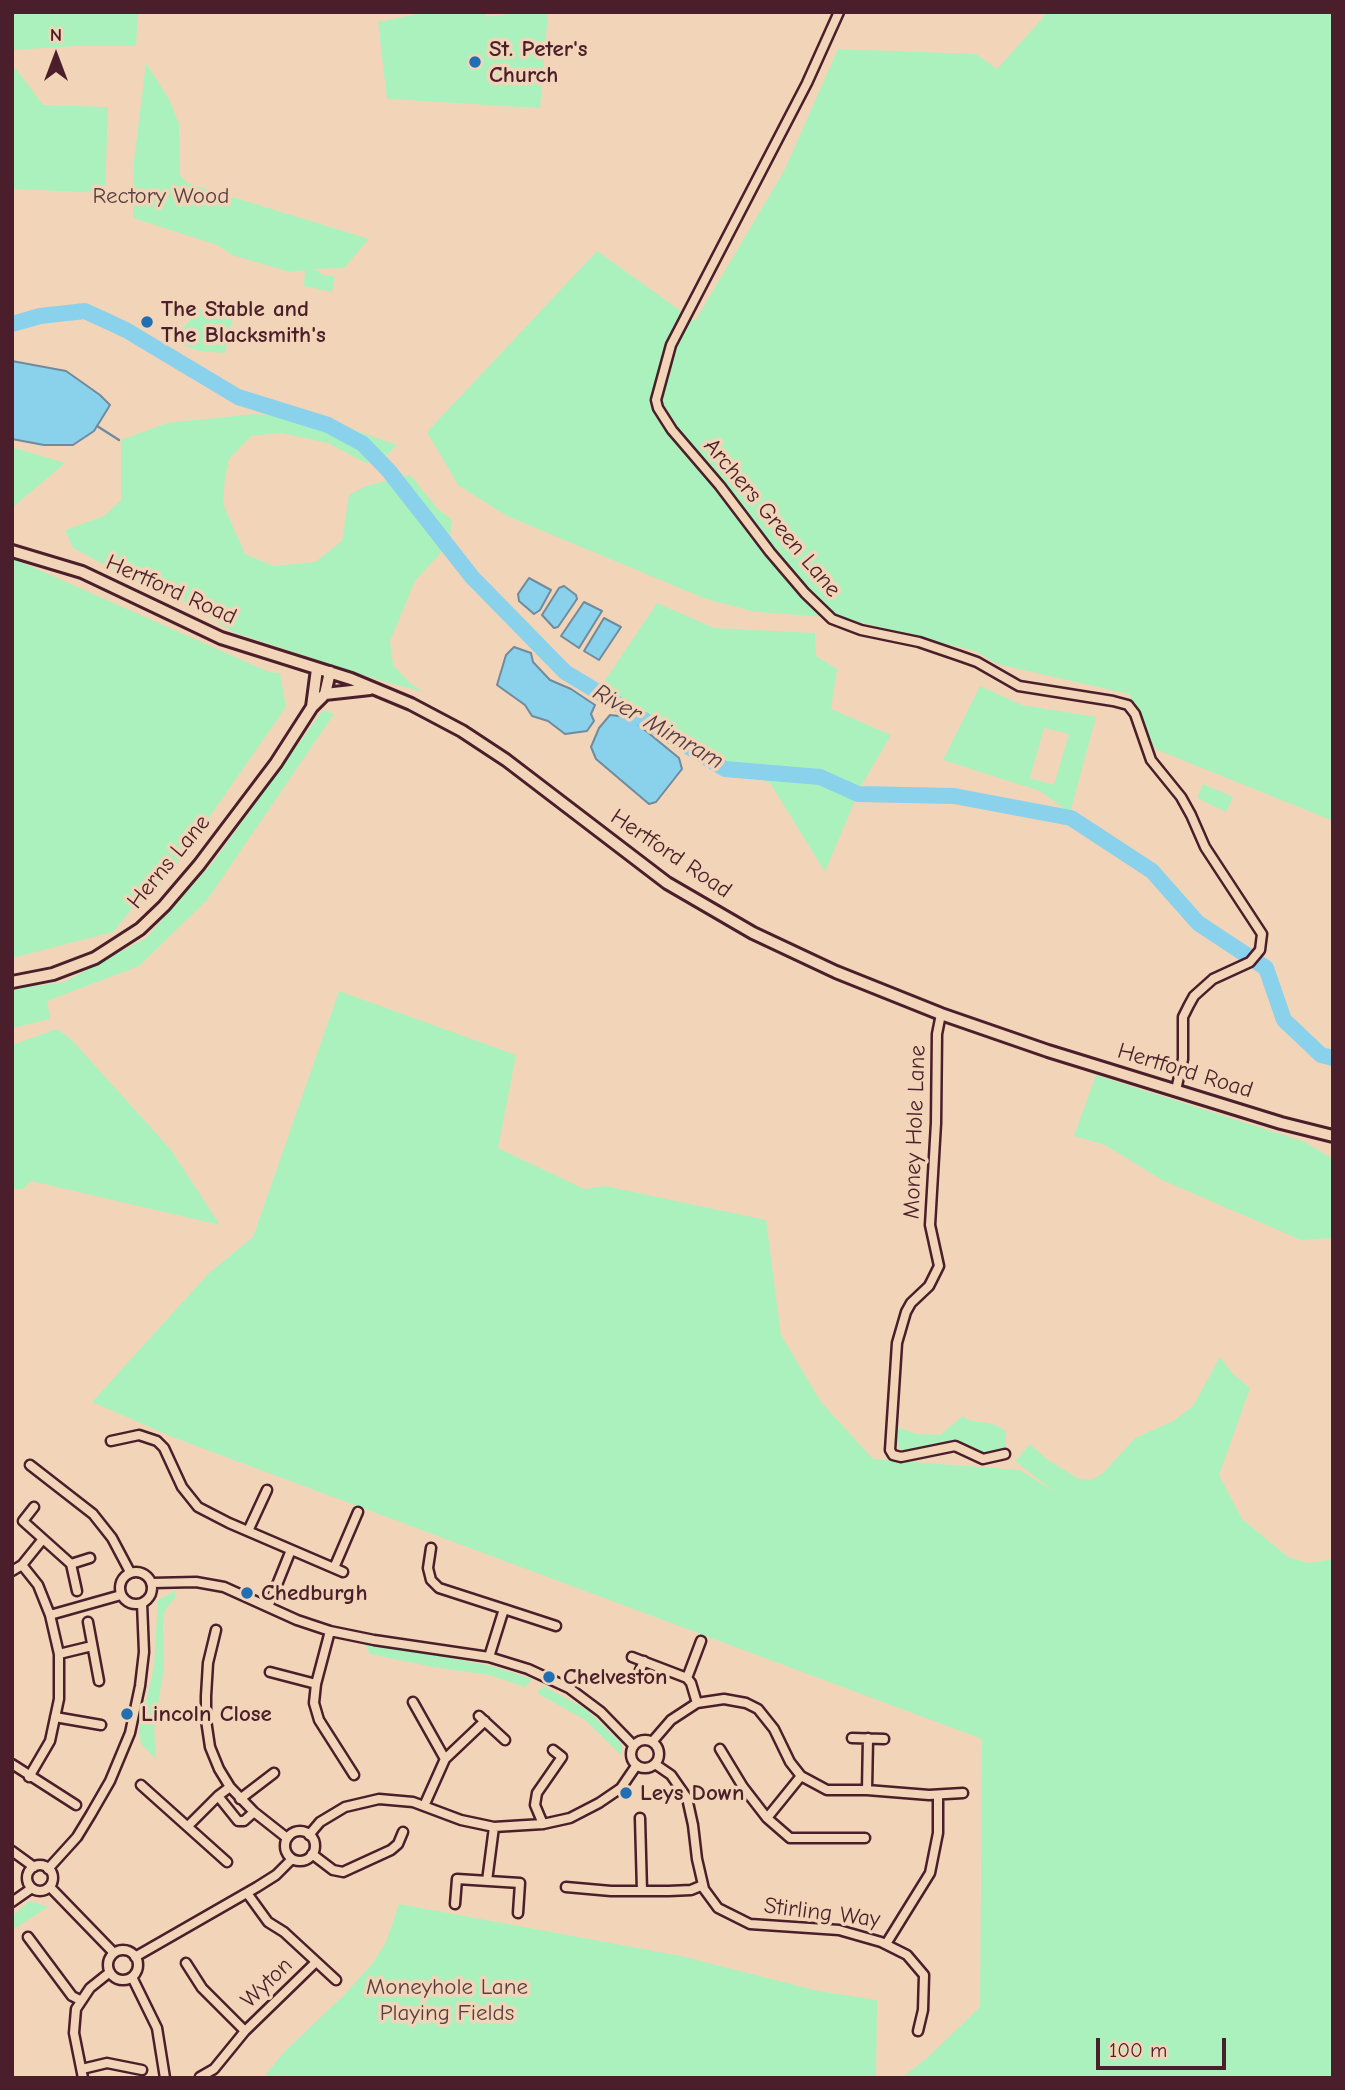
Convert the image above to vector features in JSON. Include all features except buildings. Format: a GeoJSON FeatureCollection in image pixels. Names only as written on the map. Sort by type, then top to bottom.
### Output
{"type":"FeatureCollection","features":[{"type":"Feature","properties":{"kind":"main road","name":"Hertford Road"},"geometry":{"type":"LineString","coordinates":[[12,551],[82,572],[221,638],[376,689],[431,715],[506,760],[667,883],[753,933],[836,972],[942,1014],[1048,1051],[1281,1123],[1333,1136]]}},
{"type":"Feature","properties":{"kind":"main road","name":"Herns Lane"},"geometry":{"type":"LineString","coordinates":[[312,707],[317,668]]}},
{"type":"Feature","properties":{"kind":"main road"},"geometry":{"type":"LineString","coordinates":[[330,673],[325,694],[376,689]]}},
{"type":"Feature","properties":{"kind":"main road","name":"Herns Lane"},"geometry":{"type":"LineString","coordinates":[[12,982],[53,974],[95,958],[140,929],[199,865],[276,763],[312,707],[325,694]]}},
{"type":"Feature","properties":{"kind":"street","name":"Archers Green Lane"},"geometry":{"type":"LineString","coordinates":[[839,12],[807,83],[671,345],[656,400],[658,408],[671,430],[720,486],[770,552],[805,593],[832,619],[861,630],[919,642],[968,659],[1019,686],[1128,705],[1135,714],[1151,760],[1181,797],[1205,847],[1262,934],[1260,950],[1250,962],[1213,979],[1194,996],[1189,1005],[1183,1017],[1183,1059],[1176,1090]]}},
{"type":"Feature","properties":{"kind":"street","name":"Money Hole Lane"},"geometry":{"type":"LineString","coordinates":[[942,1014],[937,1034],[936,1123],[930,1225],[939,1266],[929,1286],[911,1303],[906,1312],[897,1343],[890,1450],[893,1455],[901,1457],[955,1446],[983,1458],[1005,1454]]}},
{"type":"Feature","properties":{"kind":"street"},"geometry":{"type":"LineString","coordinates":[[111,1441],[139,1435],[156,1441],[164,1448],[181,1487],[198,1507],[339,1570],[358,1512]]}},
{"type":"Feature","properties":{"kind":"street"},"geometry":{"type":"LineString","coordinates":[[30,1465],[93,1514],[112,1538],[130,1572]]}},
{"type":"Feature","properties":{"kind":"street"},"geometry":{"type":"LineString","coordinates":[[248,1531],[267,1490]]}},
{"type":"Feature","properties":{"kind":"street"},"geometry":{"type":"LineString","coordinates":[[34,1507],[23,1521],[71,1563],[77,1591]]}},
{"type":"Feature","properties":{"kind":"street"},"geometry":{"type":"LineString","coordinates":[[12,1572],[22,1565],[43,1539]]}},
{"type":"Feature","properties":{"kind":"street"},"geometry":{"type":"LineString","coordinates":[[431,1548],[428,1568],[431,1580],[439,1588],[556,1626]]}},
{"type":"Feature","properties":{"kind":"street"},"geometry":{"type":"LineString","coordinates":[[268,1607],[291,1550]]}},
{"type":"Feature","properties":{"kind":"street"},"geometry":{"type":"LineString","coordinates":[[71,1563],[90,1558]]}},
{"type":"Feature","properties":{"kind":"street"},"geometry":{"type":"LineString","coordinates":[[22,1565],[37,1586],[50,1615],[59,1654],[59,1699],[50,1741],[29,1777]]}},
{"type":"Feature","properties":{"kind":"street"},"geometry":{"type":"LineString","coordinates":[[130,1572],[145,1574],[152,1583],[149,1597],[142,1603],[132,1604],[121,1595],[120,1584],[130,1572]]}},
{"type":"Feature","properties":{"kind":"street"},"geometry":{"type":"LineString","coordinates":[[152,1583],[196,1582],[224,1587],[330,1631],[489,1657],[528,1669],[569,1688],[601,1712],[633,1745]]}},
{"type":"Feature","properties":{"kind":"street"},"geometry":{"type":"LineString","coordinates":[[50,1615],[121,1595]]}},
{"type":"Feature","properties":{"kind":"street"},"geometry":{"type":"LineString","coordinates":[[48,1868],[77,1837],[91,1814],[110,1781],[130,1733],[144,1652],[142,1603]]}},
{"type":"Feature","properties":{"kind":"street"},"geometry":{"type":"LineString","coordinates":[[489,1657],[504,1609]]}},
{"type":"Feature","properties":{"kind":"street"},"geometry":{"type":"LineString","coordinates":[[88,1622],[99,1681]]}},
{"type":"Feature","properties":{"kind":"street"},"geometry":{"type":"LineString","coordinates":[[216,1630],[207,1671],[206,1720],[211,1747],[230,1787],[240,1799],[287,1838]]}},
{"type":"Feature","properties":{"kind":"street"},"geometry":{"type":"LineString","coordinates":[[330,1631],[316,1684],[314,1703],[319,1720],[354,1775]]}},
{"type":"Feature","properties":{"kind":"street"},"geometry":{"type":"LineString","coordinates":[[687,1678],[701,1642]]}},
{"type":"Feature","properties":{"kind":"street"},"geometry":{"type":"LineString","coordinates":[[59,1654],[92,1646]]}},
{"type":"Feature","properties":{"kind":"street"},"geometry":{"type":"LineString","coordinates":[[632,1657],[687,1678],[697,1703]]}},
{"type":"Feature","properties":{"kind":"street"},"geometry":{"type":"LineString","coordinates":[[637,1677],[644,1661]]}},
{"type":"Feature","properties":{"kind":"street"},"geometry":{"type":"LineString","coordinates":[[270,1672],[316,1684]]}},
{"type":"Feature","properties":{"kind":"street"},"geometry":{"type":"LineString","coordinates":[[652,1742],[671,1720],[697,1703],[724,1699],[746,1703],[758,1709],[774,1729],[790,1762],[801,1776],[827,1790],[938,1795],[963,1793]]}},
{"type":"Feature","properties":{"kind":"street"},"geometry":{"type":"LineString","coordinates":[[413,1702],[446,1759]]}},
{"type":"Feature","properties":{"kind":"street"},"geometry":{"type":"LineString","coordinates":[[55,1717],[100,1725]]}},
{"type":"Feature","properties":{"kind":"street"},"geometry":{"type":"LineString","coordinates":[[425,1806],[432,1785],[446,1759],[482,1719],[505,1740]]}},
{"type":"Feature","properties":{"kind":"street"},"geometry":{"type":"LineString","coordinates":[[852,1738],[884,1739]]}},
{"type":"Feature","properties":{"kind":"street"},"geometry":{"type":"LineString","coordinates":[[867,1790],[868,1738]]}},
{"type":"Feature","properties":{"kind":"street"},"geometry":{"type":"LineString","coordinates":[[645,1740],[652,1742],[659,1752],[655,1764],[644,1769],[636,1766],[631,1758],[633,1745],[645,1740]]}},
{"type":"Feature","properties":{"kind":"street"},"geometry":{"type":"LineString","coordinates":[[720,1749],[743,1787],[767,1818],[790,1838],[865,1838]]}},
{"type":"Feature","properties":{"kind":"street"},"geometry":{"type":"LineString","coordinates":[[543,1824],[535,1805],[537,1793],[562,1757],[553,1750]]}},
{"type":"Feature","properties":{"kind":"street"},"geometry":{"type":"LineString","coordinates":[[12,1764],[76,1805]]}},
{"type":"Feature","properties":{"kind":"street","name":"Stirling Way"},"geometry":{"type":"LineString","coordinates":[[655,1764],[671,1775],[687,1798],[696,1860],[704,1889],[718,1908],[750,1924],[839,1930],[886,1944],[929,1873],[938,1833],[938,1795]]}},
{"type":"Feature","properties":{"kind":"street"},"geometry":{"type":"LineString","coordinates":[[309,1835],[331,1814],[367,1800],[391,1799],[425,1806],[461,1820],[494,1827],[543,1824],[570,1818],[599,1803],[621,1788],[636,1766]]}},
{"type":"Feature","properties":{"kind":"street"},"geometry":{"type":"LineString","coordinates":[[240,1799],[274,1773]]}},
{"type":"Feature","properties":{"kind":"street"},"geometry":{"type":"LineString","coordinates":[[767,1818],[801,1776]]}},
{"type":"Feature","properties":{"kind":"street"},"geometry":{"type":"LineString","coordinates":[[141,1785],[227,1862]]}},
{"type":"Feature","properties":{"kind":"street"},"geometry":{"type":"LineString","coordinates":[[188,1826],[230,1787]]}},
{"type":"Feature","properties":{"kind":"street"},"geometry":{"type":"LineString","coordinates":[[218,1796],[237,1821],[244,1821],[254,1812]]}},
{"type":"Feature","properties":{"kind":"street"},"geometry":{"type":"LineString","coordinates":[[640,1818],[642,1891]]}},
{"type":"Feature","properties":{"kind":"street"},"geometry":{"type":"LineString","coordinates":[[487,1881],[494,1827]]}},
{"type":"Feature","properties":{"kind":"street"},"geometry":{"type":"LineString","coordinates":[[295,1832],[309,1835],[314,1842],[312,1854],[301,1861],[292,1859],[285,1847],[287,1838],[295,1832]]}},
{"type":"Feature","properties":{"kind":"street"},"geometry":{"type":"LineString","coordinates":[[312,1854],[333,1870],[343,1872],[391,1850],[398,1844],[404,1832]]}},
{"type":"Feature","properties":{"kind":"street"},"geometry":{"type":"LineString","coordinates":[[12,1851],[34,1867],[48,1868],[53,1879],[50,1887],[39,1891],[32,1888],[27,1877],[34,1867]]}},
{"type":"Feature","properties":{"kind":"street"},"geometry":{"type":"LineString","coordinates":[[135,1957],[276,1875],[292,1859]]}},
{"type":"Feature","properties":{"kind":"street"},"geometry":{"type":"LineString","coordinates":[[455,1904],[457,1879],[520,1883],[518,1913]]}},
{"type":"Feature","properties":{"kind":"street"},"geometry":{"type":"LineString","coordinates":[[566,1887],[642,1891],[691,1890],[703,1885]]}},
{"type":"Feature","properties":{"kind":"street"},"geometry":{"type":"LineString","coordinates":[[50,1887],[114,1952]]}},
{"type":"Feature","properties":{"kind":"street"},"geometry":{"type":"LineString","coordinates":[[12,1902],[32,1888]]}},
{"type":"Feature","properties":{"kind":"street","name":"Wyton"},"geometry":{"type":"LineString","coordinates":[[247,1893],[268,1922],[284,1932],[336,1980]]}},
{"type":"Feature","properties":{"kind":"street"},"geometry":{"type":"LineString","coordinates":[[28,1937],[72,1996],[80,2000]]}},
{"type":"Feature","properties":{"kind":"street"},"geometry":{"type":"LineString","coordinates":[[886,1944],[907,1955],[924,1975],[923,2010],[918,2031]]}},
{"type":"Feature","properties":{"kind":"street"},"geometry":{"type":"LineString","coordinates":[[128,1951],[135,1957],[138,1965],[132,1977],[122,1980],[110,1972],[108,1959],[114,1952],[128,1951]]}},
{"type":"Feature","properties":{"kind":"street","name":"Wyton"},"geometry":{"type":"LineString","coordinates":[[200,2077],[214,2069],[245,2031],[316,1962]]}},
{"type":"Feature","properties":{"kind":"street","name":"Wyton"},"geometry":{"type":"LineString","coordinates":[[186,1963],[202,1988],[245,2031]]}},
{"type":"Feature","properties":{"kind":"street"},"geometry":{"type":"LineString","coordinates":[[110,1972],[90,1988],[76,2009],[74,2033],[83,2073],[107,2063],[142,2070]]}},
{"type":"Feature","properties":{"kind":"street"},"geometry":{"type":"LineString","coordinates":[[132,1977],[157,2028],[164,2078]]}},
{"type":"Feature","properties":{"kind":"green space"},"geometry":{"type":"Polygon","coordinates":[[[12,12],[138,12],[136,46],[12,50],[12,12]]]}},
{"type":"Feature","properties":{"kind":"green space"},"geometry":{"type":"Polygon","coordinates":[[[428,12],[486,12],[486,17],[548,12],[540,108],[387,99],[378,22],[428,12]]]}},
{"type":"Feature","properties":{"kind":"green space"},"geometry":{"type":"Polygon","coordinates":[[[1048,12],[1333,12],[1333,821],[1155,749],[1129,694],[997,664],[975,651],[843,618],[756,612],[706,599],[507,516],[458,485],[427,432],[597,251],[695,321],[784,171],[838,49],[976,54],[997,69],[1048,12]]]}},
{"type":"Feature","properties":{"kind":"green space","name":"Rectory Wood"},"geometry":{"type":"Polygon","coordinates":[[[146,63],[169,99],[179,124],[180,175],[187,183],[369,239],[344,268],[313,269],[320,274],[335,277],[332,292],[304,286],[305,270],[290,272],[232,255],[217,245],[133,218],[134,161],[146,63]]]}},
{"type":"Feature","properties":{"kind":"green space"},"geometry":{"type":"Polygon","coordinates":[[[12,68],[16,69],[43,105],[108,107],[105,193],[12,189],[12,68]]]}},
{"type":"Feature","properties":{"kind":"green space"},"geometry":{"type":"Polygon","coordinates":[[[196,308],[235,310],[225,353],[199,351],[179,344],[182,329],[196,308]]]}},
{"type":"Feature","properties":{"kind":"green space"},"geometry":{"type":"Polygon","coordinates":[[[254,414],[322,419],[397,445],[387,455],[366,463],[328,443],[281,433],[251,436],[229,459],[223,504],[245,554],[274,566],[315,562],[342,541],[349,495],[366,486],[410,475],[438,509],[452,520],[449,544],[415,581],[390,641],[393,665],[423,692],[233,632],[180,599],[154,591],[73,548],[65,530],[104,516],[121,500],[121,440],[167,423],[254,414]]]}},
{"type":"Feature","properties":{"kind":"green space"},"geometry":{"type":"Polygon","coordinates":[[[12,447],[65,463],[12,508],[12,447]]]}},
{"type":"Feature","properties":{"kind":"green space"},"geometry":{"type":"Polygon","coordinates":[[[12,558],[269,672],[280,673],[286,707],[164,882],[130,911],[113,932],[12,958],[12,558]]]}},
{"type":"Feature","properties":{"kind":"green space"},"geometry":{"type":"Polygon","coordinates":[[[657,603],[714,628],[815,633],[816,656],[837,669],[831,709],[891,735],[861,786],[825,872],[770,783],[708,755],[600,688],[657,603]]]}},
{"type":"Feature","properties":{"kind":"green space"},"geometry":{"type":"Polygon","coordinates":[[[980,686],[1022,705],[1096,717],[1070,813],[1040,791],[943,760],[980,686]],[[1044,728],[1030,778],[1054,785],[1069,734],[1044,728]]]}},
{"type":"Feature","properties":{"kind":"green space"},"geometry":{"type":"Polygon","coordinates":[[[323,710],[334,714],[207,900],[139,966],[47,1001],[50,1019],[12,1028],[12,989],[64,982],[146,938],[213,862],[323,710]]]}},
{"type":"Feature","properties":{"kind":"green space"},"geometry":{"type":"Polygon","coordinates":[[[1203,784],[1233,797],[1226,812],[1197,798],[1203,784]]]}},
{"type":"Feature","properties":{"kind":"green space"},"geometry":{"type":"Polygon","coordinates":[[[339,991],[516,1055],[498,1148],[584,1189],[605,1186],[766,1220],[781,1335],[821,1402],[873,1459],[1020,1470],[1056,1493],[1015,1461],[1030,1444],[1048,1460],[1079,1479],[1091,1480],[1103,1473],[1135,1438],[1173,1421],[1193,1406],[1220,1357],[1233,1374],[1250,1388],[1219,1475],[1242,1519],[1288,1557],[1308,1563],[1333,1559],[1333,2078],[901,2078],[927,2058],[980,2007],[982,1739],[175,1438],[92,1402],[209,1273],[253,1237],[339,991]]]}},
{"type":"Feature","properties":{"kind":"green space"},"geometry":{"type":"Polygon","coordinates":[[[57,1029],[71,1039],[171,1150],[220,1225],[31,1181],[22,1189],[12,1189],[12,1045],[57,1029]]]}},
{"type":"Feature","properties":{"kind":"green space"},"geometry":{"type":"Polygon","coordinates":[[[1096,1075],[1305,1142],[1333,1159],[1333,1238],[1301,1240],[1162,1180],[1105,1145],[1074,1136],[1096,1075]]]}},
{"type":"Feature","properties":{"kind":"green space"},"geometry":{"type":"Polygon","coordinates":[[[963,1416],[968,1420],[993,1424],[1006,1431],[1005,1450],[984,1453],[956,1440],[902,1451],[896,1442],[897,1427],[916,1434],[940,1435],[963,1416]]]}},
{"type":"Feature","properties":{"kind":"green space"},"geometry":{"type":"Polygon","coordinates":[[[175,1591],[175,1598],[165,1610],[163,1622],[164,1668],[154,1728],[156,1759],[141,1744],[139,1730],[154,1667],[158,1600],[175,1591]]]}},
{"type":"Feature","properties":{"kind":"green space"},"geometry":{"type":"Polygon","coordinates":[[[365,1645],[491,1666],[532,1679],[525,1687],[489,1675],[370,1654],[365,1645]]]}},
{"type":"Feature","properties":{"kind":"green space"},"geometry":{"type":"Polygon","coordinates":[[[543,1686],[586,1709],[622,1744],[622,1756],[585,1720],[537,1693],[543,1686]]]}},
{"type":"Feature","properties":{"kind":"green space"},"geometry":{"type":"Polygon","coordinates":[[[30,1901],[48,1907],[12,1930],[12,1916],[30,1901]]]}},
{"type":"Feature","properties":{"kind":"green space","name":"Moneyhole Lane Playing Fields"},"geometry":{"type":"Polygon","coordinates":[[[399,1904],[681,1956],[818,1991],[877,2000],[876,2078],[263,2078],[284,2052],[344,1995],[372,1964],[386,1942],[399,1904]]]}},
{"type":"Feature","properties":{"kind":"water"},"geometry":{"type":"Polygon","coordinates":[[[12,361],[66,371],[100,395],[110,405],[94,431],[73,445],[44,445],[12,439],[12,361]]]}},
{"type":"Feature","properties":{"kind":"water"},"geometry":{"type":"Polygon","coordinates":[[[529,578],[551,590],[540,610],[534,614],[519,601],[518,594],[529,578]]]}},
{"type":"Feature","properties":{"kind":"water"},"geometry":{"type":"Polygon","coordinates":[[[564,586],[576,595],[577,599],[558,627],[554,628],[542,615],[559,588],[564,586]]]}},
{"type":"Feature","properties":{"kind":"water"},"geometry":{"type":"Polygon","coordinates":[[[584,602],[602,611],[579,648],[561,636],[584,602]]]}},
{"type":"Feature","properties":{"kind":"water"},"geometry":{"type":"Polygon","coordinates":[[[604,618],[621,627],[599,660],[584,651],[604,618]]]}},
{"type":"Feature","properties":{"kind":"water"},"geometry":{"type":"Polygon","coordinates":[[[514,647],[531,653],[533,662],[550,680],[571,689],[595,705],[591,714],[594,721],[587,731],[565,734],[548,721],[532,716],[525,705],[497,685],[506,655],[514,647]]]}},
{"type":"Feature","properties":{"kind":"water"},"geometry":{"type":"Polygon","coordinates":[[[610,715],[629,717],[679,758],[682,769],[656,802],[649,804],[596,759],[591,747],[599,728],[610,715]]]}},
{"type":"Feature","properties":{"kind":"waterway","name":"River Mimram"},"geometry":{"type":"LineString","coordinates":[[12,324],[40,316],[85,311],[126,330],[238,397],[328,425],[363,444],[389,471],[472,577],[565,672],[725,769],[820,777],[858,794],[954,796],[1071,818],[1152,871],[1198,923],[1266,968],[1284,1020],[1321,1055],[1333,1058]]}},
{"type":"Feature","properties":{"kind":"waterway"},"geometry":{"type":"LineString","coordinates":[[97,426],[119,440]]}},
{"type":"Feature","properties":{"kind":"place","name":"St. Peter's Church"},"geometry":{"type":"Point","coordinates":[475,62]}},
{"type":"Feature","properties":{"kind":"place","name":"The Stable and The Blacksmith's"},"geometry":{"type":"Point","coordinates":[147,322]}},
{"type":"Feature","properties":{"kind":"place","name":"Chedburgh"},"geometry":{"type":"Point","coordinates":[247,1593]}},
{"type":"Feature","properties":{"kind":"place","name":"Chelveston"},"geometry":{"type":"Point","coordinates":[549,1677]}},
{"type":"Feature","properties":{"kind":"place","name":"Lincoln Close"},"geometry":{"type":"Point","coordinates":[127,1714]}},
{"type":"Feature","properties":{"kind":"place","name":"Leys Down"},"geometry":{"type":"Point","coordinates":[626,1793]}}]}
